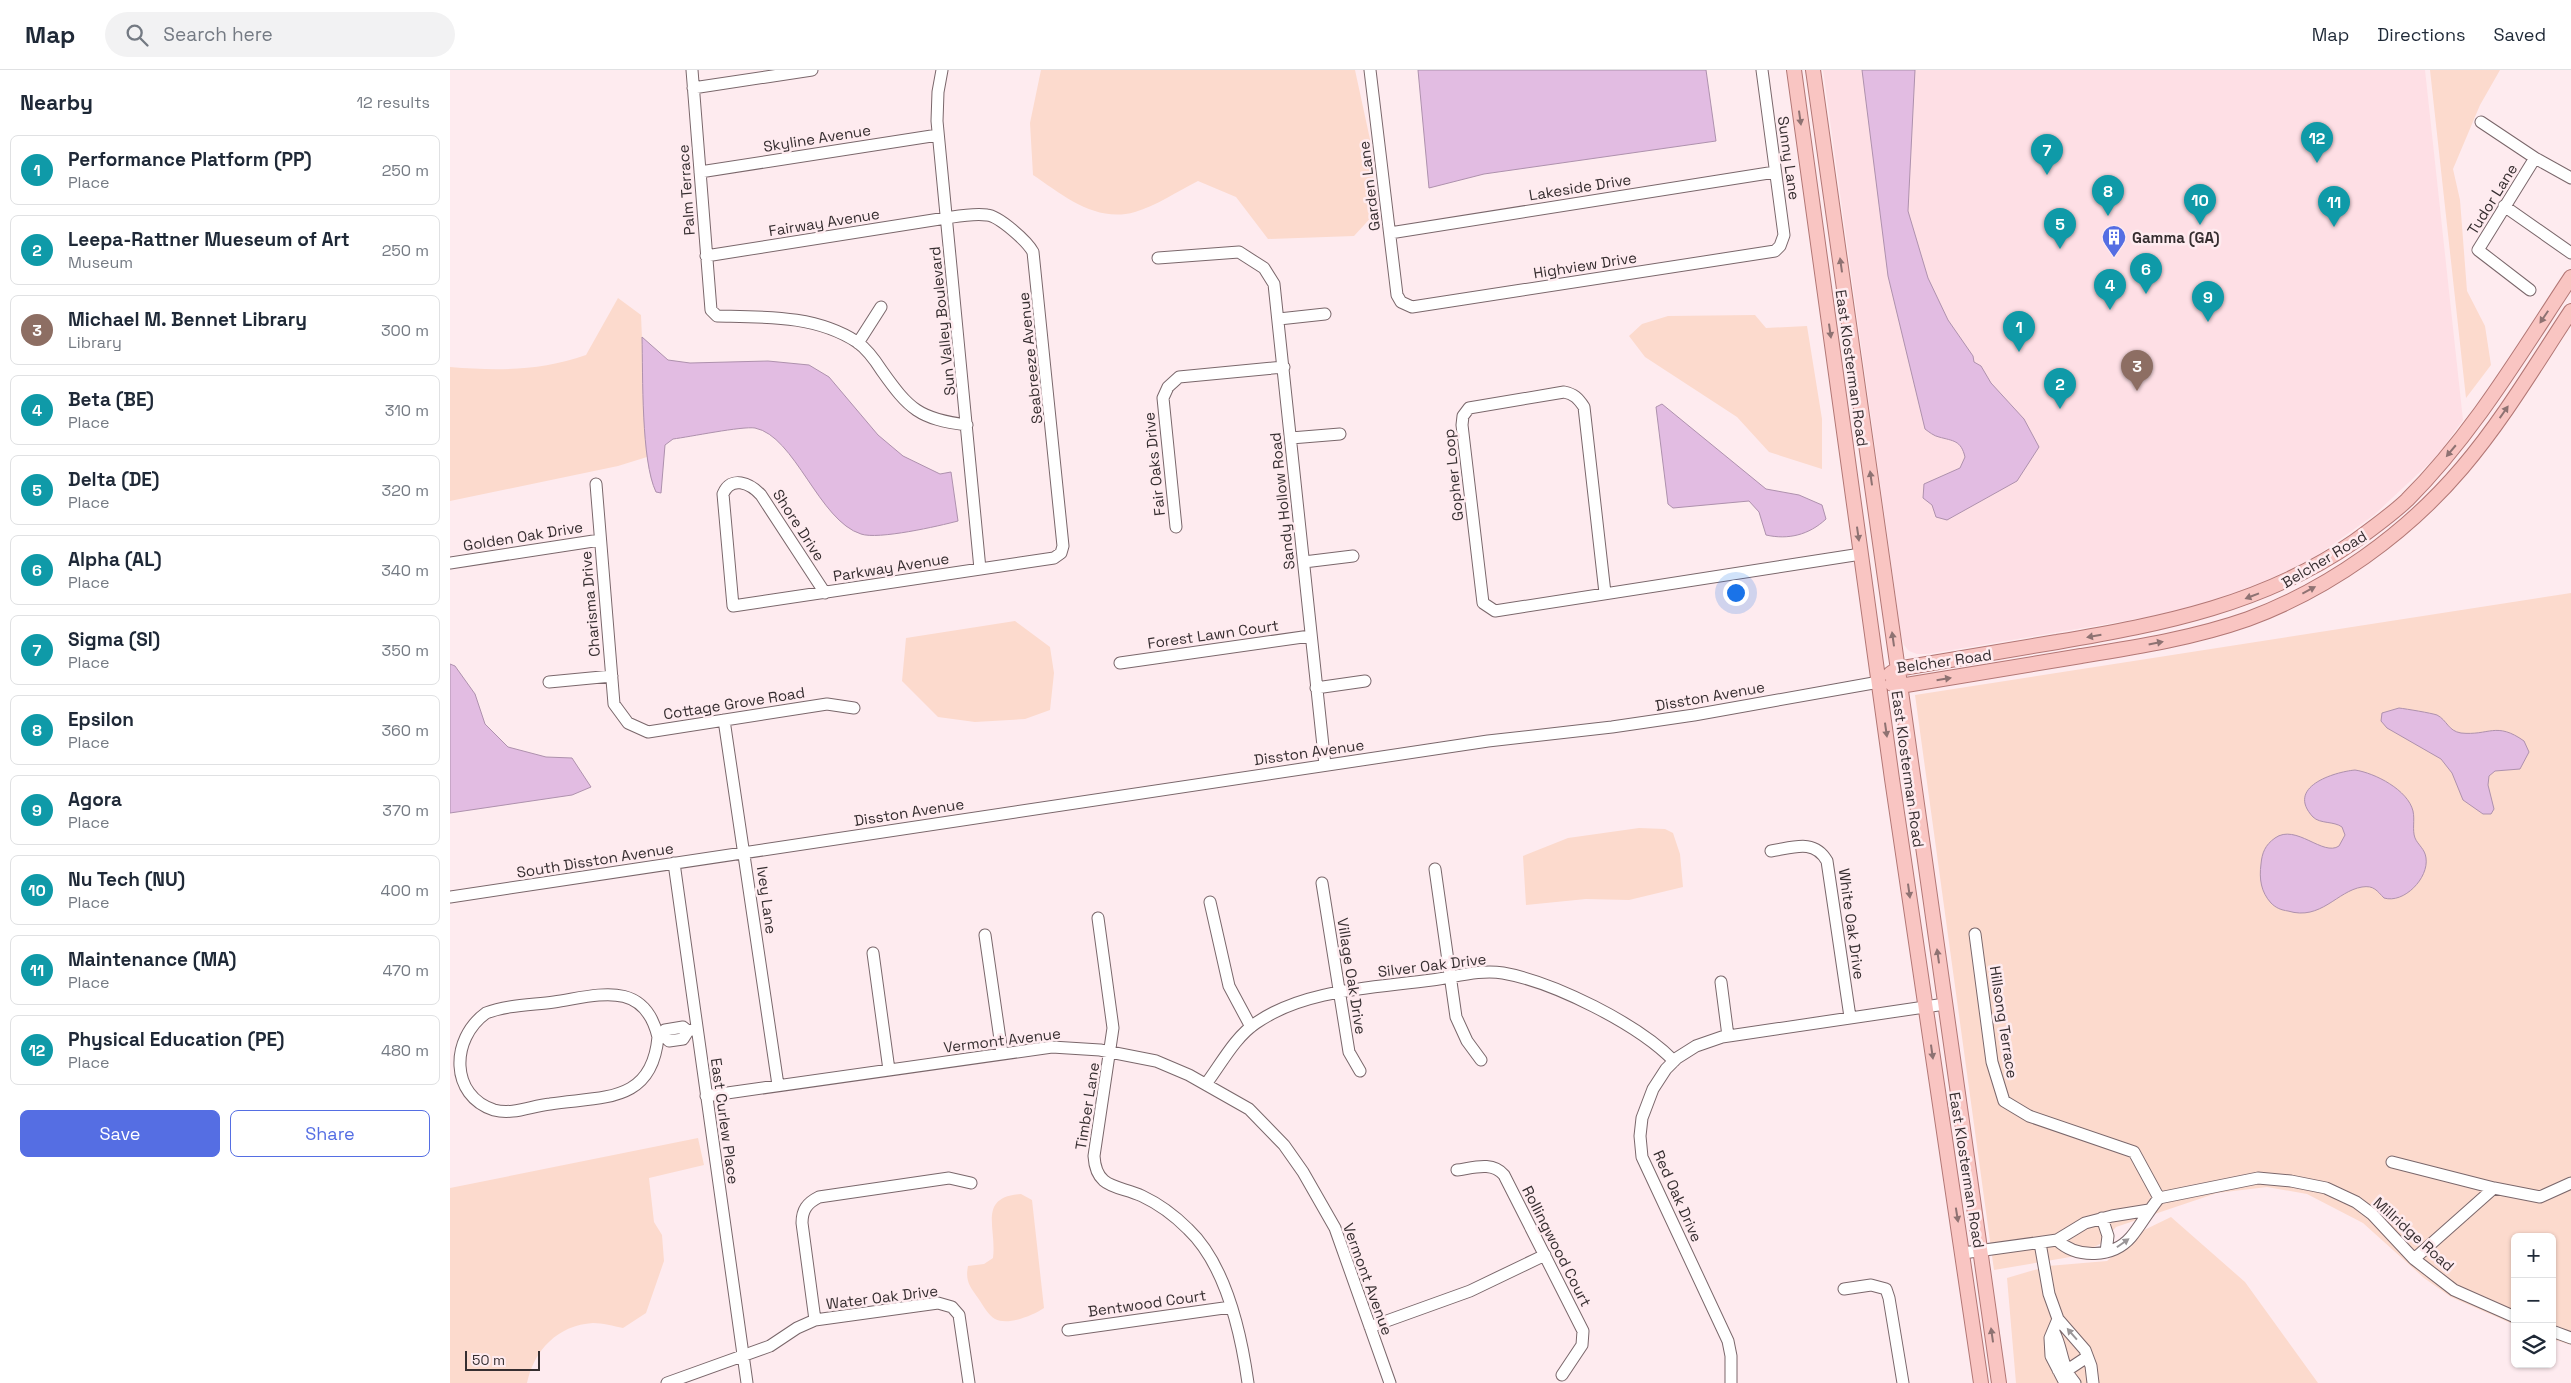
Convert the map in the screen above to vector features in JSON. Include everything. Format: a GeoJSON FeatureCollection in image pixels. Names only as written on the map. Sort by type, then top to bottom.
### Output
{"type":"FeatureCollection","features":[{"type":"Feature","properties":{"kind":"main road","name":"East Klosterman Road"},"geometry":{"type":"LineString","coordinates":[[1794,70],[1879,682],[1982,1383]]}},
{"type":"Feature","properties":{"kind":"main road","name":"East Klosterman Road"},"geometry":{"type":"LineString","coordinates":[[1813,70],[1999,1383]]}},
{"type":"Feature","properties":{"kind":"main road","name":"Belcher Road"},"geometry":{"type":"LineString","coordinates":[[1879,682],[1898,669],[2121,632],[2192,616],[2264,592],[2336,554],[2395,511],[2439,465],[2483,410],[2571,277]]}},
{"type":"Feature","properties":{"kind":"main road","name":"Belcher Road"},"geometry":{"type":"LineString","coordinates":[[1879,682],[1900,686],[2183,638],[2249,618],[2323,582],[2355,564],[2399,530],[2461,469],[2495,426],[2571,311]]}},
{"type":"Feature","properties":{"kind":"street","name":"Palm Terrace"},"geometry":{"type":"LineString","coordinates":[[692,70],[710,307],[717,316],[770,318],[817,324],[858,343]]}},
{"type":"Feature","properties":{"kind":"street"},"geometry":{"type":"LineString","coordinates":[[693,88],[812,70]]}},
{"type":"Feature","properties":{"kind":"street","name":"Sun Valley Boulevard"},"geometry":{"type":"LineString","coordinates":[[942,70],[936,110],[980,569]]}},
{"type":"Feature","properties":{"kind":"street","name":"Garden Lane"},"geometry":{"type":"LineString","coordinates":[[1370,70],[1399,299]]}},
{"type":"Feature","properties":{"kind":"street","name":"Sunny Lane"},"geometry":{"type":"LineString","coordinates":[[1762,70],[1784,235],[1777,249]]}},
{"type":"Feature","properties":{"kind":"street"},"geometry":{"type":"LineString","coordinates":[[2481,122],[2535,158],[2571,178]]}},
{"type":"Feature","properties":{"kind":"street","name":"Skyline Avenue"},"geometry":{"type":"LineString","coordinates":[[700,172],[938,134]]}},
{"type":"Feature","properties":{"kind":"street","name":"Tudor Lane"},"geometry":{"type":"LineString","coordinates":[[2530,290],[2478,250],[2535,158]]}},
{"type":"Feature","properties":{"kind":"street","name":"Lakeside Drive"},"geometry":{"type":"LineString","coordinates":[[1390,233],[1775,172]]}},
{"type":"Feature","properties":{"kind":"street"},"geometry":{"type":"LineString","coordinates":[[2504,206],[2571,253]]}},
{"type":"Feature","properties":{"kind":"street","name":"Seabreeze Avenue"},"geometry":{"type":"LineString","coordinates":[[946,218],[984,214],[994,217],[1029,246],[1035,259],[1063,546],[1061,553],[1054,558]]}},
{"type":"Feature","properties":{"kind":"street","name":"Fairway Avenue"},"geometry":{"type":"LineString","coordinates":[[706,256],[946,218]]}},
{"type":"Feature","properties":{"kind":"street","name":"Highview Drive"},"geometry":{"type":"LineString","coordinates":[[1399,299],[1404,304],[1412,307],[1771,252],[1777,249]]}},
{"type":"Feature","properties":{"kind":"street","name":"Sandy Hollow Road"},"geometry":{"type":"LineString","coordinates":[[1158,258],[1239,252],[1260,264],[1274,284],[1325,765]]}},
{"type":"Feature","properties":{"kind":"street"},"geometry":{"type":"LineString","coordinates":[[881,307],[858,343],[872,357],[906,403],[929,417],[967,425]]}},
{"type":"Feature","properties":{"kind":"street"},"geometry":{"type":"LineString","coordinates":[[1279,319],[1325,314]]}},
{"type":"Feature","properties":{"kind":"street","name":"Fair Oaks Drive"},"geometry":{"type":"LineString","coordinates":[[1176,527],[1163,398],[1168,387],[1179,378],[1284,367]]}},
{"type":"Feature","properties":{"kind":"street","name":"Gopher Loop"},"geometry":{"type":"LineString","coordinates":[[1605,593],[1584,407],[1578,398],[1564,392],[1469,408],[1463,416],[1462,425],[1483,603],[1495,611],[1861,554]]}},
{"type":"Feature","properties":{"kind":"street"},"geometry":{"type":"LineString","coordinates":[[1291,438],[1340,434]]}},
{"type":"Feature","properties":{"kind":"street","name":"Shore Drive"},"geometry":{"type":"LineString","coordinates":[[733,606],[724,494],[730,483],[740,483],[752,487],[761,495],[825,593]]}},
{"type":"Feature","properties":{"kind":"street","name":"Charisma Drive"},"geometry":{"type":"LineString","coordinates":[[596,484],[614,704],[623,718]]}},
{"type":"Feature","properties":{"kind":"street","name":"Golden Oak Drive"},"geometry":{"type":"LineString","coordinates":[[450,563],[600,540]]}},
{"type":"Feature","properties":{"kind":"street"},"geometry":{"type":"LineString","coordinates":[[1304,562],[1353,556]]}},
{"type":"Feature","properties":{"kind":"street","name":"Parkway Avenue"},"geometry":{"type":"LineString","coordinates":[[733,606],[1054,558]]}},
{"type":"Feature","properties":{"kind":"street","name":"Forest Lawn Court"},"geometry":{"type":"LineString","coordinates":[[1120,663],[1310,636]]}},
{"type":"Feature","properties":{"kind":"street"},"geometry":{"type":"LineString","coordinates":[[549,682],[612,676]]}},
{"type":"Feature","properties":{"kind":"street"},"geometry":{"type":"LineString","coordinates":[[1316,688],[1365,682]]}},
{"type":"Feature","properties":{"kind":"street","name":"Disston Avenue"},"geometry":{"type":"LineString","coordinates":[[744,852],[1488,741],[1612,727],[1694,715],[1879,682]]}},
{"type":"Feature","properties":{"kind":"street","name":"Cottage Grove Road"},"geometry":{"type":"LineString","coordinates":[[623,718],[634,727],[648,732],[827,704],[854,708]]}},
{"type":"Feature","properties":{"kind":"street","name":"Ivey Lane"},"geometry":{"type":"LineString","coordinates":[[724,720],[778,1085]]}},
{"type":"Feature","properties":{"kind":"street","name":"White Oak Drive"},"geometry":{"type":"LineString","coordinates":[[1771,851],[1808,845],[1820,852],[1827,861],[1850,1017]]}},
{"type":"Feature","properties":{"kind":"street","name":"South Disston Avenue"},"geometry":{"type":"LineString","coordinates":[[450,897],[744,852]]}},
{"type":"Feature","properties":{"kind":"street","name":"East Curlew Place"},"geometry":{"type":"LineString","coordinates":[[674,863],[692,1030],[706,1096],[747,1383]]}},
{"type":"Feature","properties":{"kind":"street"},"geometry":{"type":"LineString","coordinates":[[1435,869],[1450,978],[1459,1026],[1481,1060]]}},
{"type":"Feature","properties":{"kind":"street","name":"Village Oak Drive"},"geometry":{"type":"LineString","coordinates":[[1322,882],[1349,1052],[1360,1071]]}},
{"type":"Feature","properties":{"kind":"street"},"geometry":{"type":"LineString","coordinates":[[1210,902],[1229,986],[1251,1027]]}},
{"type":"Feature","properties":{"kind":"street","name":"Timber Lane"},"geometry":{"type":"LineString","coordinates":[[1098,918],[1112,1016],[1111,1051],[1094,1156],[1100,1176],[1109,1186],[1139,1194],[1156,1204],[1189,1229],[1214,1266],[1231,1307],[1242,1342],[1248,1383]]}},
{"type":"Feature","properties":{"kind":"street","name":"Hillsong Terrace"},"geometry":{"type":"LineString","coordinates":[[1975,934],[1992,1062],[2004,1101],[2029,1116],[2134,1152],[2158,1198]]}},
{"type":"Feature","properties":{"kind":"street"},"geometry":{"type":"LineString","coordinates":[[985,935],[1002,1053]]}},
{"type":"Feature","properties":{"kind":"street"},"geometry":{"type":"LineString","coordinates":[[873,953],[889,1070]]}},
{"type":"Feature","properties":{"kind":"street","name":"Silver Oak Drive"},"geometry":{"type":"LineString","coordinates":[[1206,1084],[1251,1027],[1269,1015],[1291,1006],[1339,993],[1492,972],[1543,985],[1626,1024],[1674,1061]]}},
{"type":"Feature","properties":{"kind":"street"},"geometry":{"type":"LineString","coordinates":[[1721,982],[1728,1036]]}},
{"type":"Feature","properties":{"kind":"street"},"geometry":{"type":"LineString","coordinates":[[661,1036],[651,1019],[634,1001],[616,994],[595,994],[486,1013],[472,1023],[462,1036],[458,1046],[456,1068],[462,1088],[475,1100],[494,1110],[514,1111],[547,1104],[609,1097],[626,1093],[645,1078],[655,1062],[661,1036],[665,1030],[683,1028],[692,1030]]}},
{"type":"Feature","properties":{"kind":"street","name":"Red Oak Drive"},"geometry":{"type":"LineString","coordinates":[[1731,1383],[1731,1356],[1728,1341],[1644,1163],[1641,1152],[1641,1123],[1645,1107],[1653,1089],[1674,1061],[1702,1044],[1728,1036],[1945,1004]]}},
{"type":"Feature","properties":{"kind":"street","name":"Vermont Avenue"},"geometry":{"type":"LineString","coordinates":[[706,1096],[1002,1053],[1059,1047],[1111,1051],[1170,1065],[1249,1110],[1284,1145],[1303,1172],[1335,1228],[1390,1383]]}},
{"type":"Feature","properties":{"kind":"street"},"geometry":{"type":"LineString","coordinates":[[2392,1162],[2494,1188],[2540,1197],[2571,1183]]}},
{"type":"Feature","properties":{"kind":"street","name":"Rollingwood Court"},"geometry":{"type":"LineString","coordinates":[[1458,1170],[1484,1167],[1499,1169],[1545,1255],[1583,1331],[1582,1345],[1562,1375]]}},
{"type":"Feature","properties":{"kind":"street"},"geometry":{"type":"LineString","coordinates":[[815,1320],[802,1223],[803,1212],[808,1204],[819,1198],[949,1178],[970,1183]]}},
{"type":"Feature","properties":{"kind":"street","name":"Millridge Road"},"geometry":{"type":"LineString","coordinates":[[2158,1198],[2258,1178],[2310,1183],[2356,1202],[2372,1214],[2414,1258],[2454,1290],[2511,1315]]}},
{"type":"Feature","properties":{"kind":"street"},"geometry":{"type":"LineString","coordinates":[[2414,1258],[2494,1188]]}},
{"type":"Feature","properties":{"kind":"street"},"geometry":{"type":"LineString","coordinates":[[2058,1240],[2065,1247],[2083,1254],[2106,1252],[2131,1237],[2158,1198]]}},
{"type":"Feature","properties":{"kind":"street"},"geometry":{"type":"LineString","coordinates":[[1963,1253],[2058,1240],[2085,1223],[2102,1218],[2149,1210]]}},
{"type":"Feature","properties":{"kind":"street"},"geometry":{"type":"LineString","coordinates":[[2102,1218],[2108,1236],[2106,1252]]}},
{"type":"Feature","properties":{"kind":"street"},"geometry":{"type":"LineString","coordinates":[[2040,1243],[2049,1294],[2058,1319],[2073,1334],[2087,1357],[2091,1366],[2093,1383]]}},
{"type":"Feature","properties":{"kind":"street"},"geometry":{"type":"LineString","coordinates":[[1370,1327],[1470,1291],[1545,1255]]}},
{"type":"Feature","properties":{"kind":"street"},"geometry":{"type":"LineString","coordinates":[[1844,1289],[1878,1286],[1886,1289],[1890,1298],[1903,1383]]}},
{"type":"Feature","properties":{"kind":"street","name":"Water Oak Drive"},"geometry":{"type":"LineString","coordinates":[[667,1383],[743,1354],[770,1346],[797,1328],[815,1320],[938,1303],[946,1304],[956,1310],[961,1320],[969,1383]]}},
{"type":"Feature","properties":{"kind":"street","name":"Bentwood Court"},"geometry":{"type":"LineString","coordinates":[[1068,1330],[1231,1307]]}},
{"type":"Feature","properties":{"kind":"street"},"geometry":{"type":"LineString","coordinates":[[2058,1319],[2050,1338],[2051,1356],[2060,1369],[2075,1383]]}},
{"type":"Feature","properties":{"kind":"street"},"geometry":{"type":"LineString","coordinates":[[2556,1332],[2571,1338]]}},
{"type":"Feature","properties":{"kind":"street"},"geometry":{"type":"LineString","coordinates":[[2060,1369],[2072,1367],[2087,1357]]}},
{"type":"Feature","properties":{"kind":"street"},"geometry":{"type":"LineString","coordinates":[[2060,1369],[2065,1383]]}},
{"type":"Feature","properties":{"kind":"shaded area"},"geometry":{"type":"Polygon","coordinates":[[[1041,70],[1355,70],[1371,144],[1376,212],[1354,236],[1268,239],[1236,197],[1198,181],[1159,202],[1135,212],[1107,214],[1081,206],[1033,175],[1030,123],[1041,70]]]}},
{"type":"Feature","properties":{"kind":"shaded area"},"geometry":{"type":"Polygon","coordinates":[[[1418,70],[1706,70],[1716,141],[1484,174],[1429,188],[1418,70]]]}},
{"type":"Feature","properties":{"kind":"shaded area"},"geometry":{"type":"Polygon","coordinates":[[[1823,70],[2425,70],[2463,420],[2437,456],[2374,515],[2315,557],[2262,583],[2205,604],[2143,618],[1928,654],[1917,654],[1909,651],[1904,645],[1901,635],[1823,70]]]}},
{"type":"Feature","properties":{"kind":"shaded area"},"geometry":{"type":"Polygon","coordinates":[[[1862,70],[1915,70],[1908,211],[1928,278],[1948,320],[1973,356],[1974,362],[1981,366],[1991,383],[2024,419],[2039,447],[2017,481],[1947,520],[1936,517],[1932,505],[1923,498],[1924,484],[1960,468],[1965,457],[1959,444],[1935,436],[1925,429],[1888,276],[1862,70]]]}},
{"type":"Feature","properties":{"kind":"shaded area"},"geometry":{"type":"Polygon","coordinates":[[[2430,70],[2500,70],[2480,105],[2453,169],[2460,200],[2467,291],[2485,326],[2491,365],[2466,398],[2430,70]]]}},
{"type":"Feature","properties":{"kind":"shaded area"},"geometry":{"type":"Polygon","coordinates":[[[618,298],[641,315],[647,457],[618,466],[450,501],[450,367],[502,369],[535,367],[586,355],[618,298]]]}},
{"type":"Feature","properties":{"kind":"shaded area"},"geometry":{"type":"Polygon","coordinates":[[[1755,315],[1766,328],[1807,326],[1822,419],[1822,469],[1769,452],[1737,417],[1645,357],[1629,336],[1642,324],[1668,316],[1755,315]]]}},
{"type":"Feature","properties":{"kind":"shaded area"},"geometry":{"type":"Polygon","coordinates":[[[642,337],[668,360],[690,363],[768,361],[809,365],[829,377],[878,435],[903,456],[940,474],[951,472],[958,521],[894,534],[861,534],[846,526],[832,513],[783,446],[769,434],[755,428],[728,430],[673,439],[665,445],[661,493],[656,492],[651,478],[645,439],[642,337]]]}},
{"type":"Feature","properties":{"kind":"shaded area"},"geometry":{"type":"Polygon","coordinates":[[[1662,404],[1766,489],[1799,495],[1822,505],[1826,519],[1813,529],[1798,535],[1782,537],[1766,535],[1759,512],[1749,501],[1673,508],[1668,504],[1656,407],[1662,404]]]}},
{"type":"Feature","properties":{"kind":"shaded area"},"geometry":{"type":"Polygon","coordinates":[[[2571,593],[2571,1345],[2556,1340],[2556,1233],[2511,1233],[2511,1323],[2451,1297],[2424,1278],[2363,1223],[2307,1194],[2267,1187],[2217,1193],[2116,1227],[2102,1243],[2076,1256],[1994,1270],[1915,695],[2571,593]]]}},
{"type":"Feature","properties":{"kind":"shaded area"},"geometry":{"type":"Polygon","coordinates":[[[1015,621],[1050,647],[1054,673],[1050,710],[1025,719],[975,722],[938,717],[902,681],[906,638],[1015,621]]]}},
{"type":"Feature","properties":{"kind":"shaded area"},"geometry":{"type":"Polygon","coordinates":[[[450,664],[455,666],[475,694],[485,724],[508,747],[546,757],[572,758],[591,787],[572,795],[450,813],[450,664]]]}},
{"type":"Feature","properties":{"kind":"shaded area"},"geometry":{"type":"Polygon","coordinates":[[[2399,708],[2437,715],[2457,732],[2471,733],[2499,730],[2524,741],[2529,752],[2520,769],[2495,771],[2489,776],[2488,785],[2494,809],[2491,814],[2483,814],[2463,800],[2452,773],[2441,759],[2387,728],[2381,721],[2382,713],[2399,708]]]}},
{"type":"Feature","properties":{"kind":"shaded area"},"geometry":{"type":"Polygon","coordinates":[[[2355,770],[2372,775],[2390,784],[2405,796],[2410,803],[2414,814],[2415,838],[2426,858],[2424,874],[2414,888],[2392,899],[2384,898],[2375,889],[2370,887],[2362,887],[2310,912],[2300,913],[2277,907],[2268,899],[2261,885],[2260,870],[2265,849],[2275,838],[2283,834],[2292,834],[2325,847],[2333,848],[2339,846],[2345,835],[2342,827],[2319,821],[2313,817],[2306,806],[2305,797],[2308,789],[2325,778],[2355,770]]]}},
{"type":"Feature","properties":{"kind":"shaded area"},"geometry":{"type":"Polygon","coordinates":[[[1639,828],[1665,829],[1673,833],[1680,854],[1683,887],[1629,900],[1586,899],[1526,905],[1523,856],[1568,838],[1639,828]]]}},
{"type":"Feature","properties":{"kind":"shaded area"},"geometry":{"type":"Polygon","coordinates":[[[698,1138],[704,1165],[649,1178],[654,1222],[662,1235],[664,1261],[646,1313],[623,1328],[593,1323],[580,1325],[559,1334],[550,1341],[535,1360],[527,1383],[450,1383],[450,1188],[698,1138]]]}},
{"type":"Feature","properties":{"kind":"shaded area"},"geometry":{"type":"Polygon","coordinates":[[[1021,1194],[1032,1200],[1044,1308],[1021,1319],[1000,1321],[990,1315],[971,1287],[967,1276],[968,1266],[984,1264],[993,1258],[992,1216],[994,1208],[999,1201],[1007,1196],[1021,1194]]]}},
{"type":"Feature","properties":{"kind":"shaded area"},"geometry":{"type":"Polygon","coordinates":[[[2171,1217],[2245,1282],[2318,1383],[2016,1383],[2007,1278],[2048,1266],[2107,1261],[2138,1233],[2171,1217]]]}},
{"type":"Feature","properties":{"kind":"place","name":"Physical Education (PE)"},"geometry":{"type":"Point","coordinates":[2317,163]}},
{"type":"Feature","properties":{"kind":"place","name":"Sigma (SI)"},"geometry":{"type":"Point","coordinates":[2047,175]}},
{"type":"Feature","properties":{"kind":"place","name":"Epsilon"},"geometry":{"type":"Point","coordinates":[2108,216]}},
{"type":"Feature","properties":{"kind":"place","name":"Nu Tech (NU)"},"geometry":{"type":"Point","coordinates":[2200,225]}},
{"type":"Feature","properties":{"kind":"place","name":"Maintenance (MA)"},"geometry":{"type":"Point","coordinates":[2334,227]}},
{"type":"Feature","properties":{"kind":"place","name":"Delta (DE)"},"geometry":{"type":"Point","coordinates":[2060,249]}},
{"type":"Feature","properties":{"kind":"place","name":"Gamma (GA)"},"geometry":{"type":"Point","coordinates":[2114,258]}},
{"type":"Feature","properties":{"kind":"place","name":"Alpha (AL)"},"geometry":{"type":"Point","coordinates":[2146,294]}},
{"type":"Feature","properties":{"kind":"place","name":"Beta (BE)"},"geometry":{"type":"Point","coordinates":[2110,310]}},
{"type":"Feature","properties":{"kind":"place","name":"Agora"},"geometry":{"type":"Point","coordinates":[2208,322]}},
{"type":"Feature","properties":{"kind":"place","name":"Performance Platform (PP)"},"geometry":{"type":"Point","coordinates":[2019,352]}},
{"type":"Feature","properties":{"kind":"place","name":"Michael M. Bennet Library"},"geometry":{"type":"Point","coordinates":[2137,391]}},
{"type":"Feature","properties":{"kind":"place","name":"Leepa-Rattner Mueseum of Art"},"geometry":{"type":"Point","coordinates":[2060,409]}}]}
